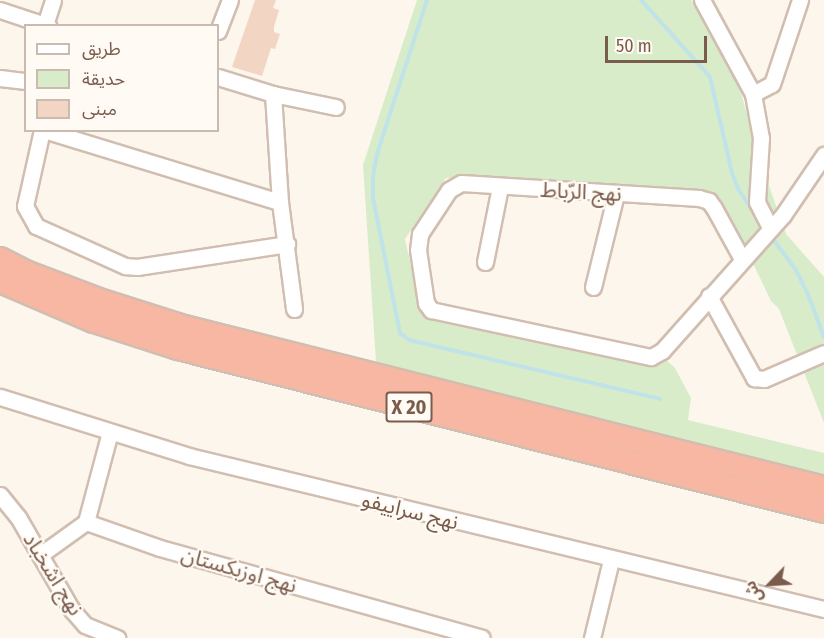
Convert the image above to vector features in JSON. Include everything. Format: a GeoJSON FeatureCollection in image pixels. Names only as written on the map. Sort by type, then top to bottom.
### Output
{"type":"FeatureCollection","features":[{"type":"Feature","properties":{"kind":"highway","name":"X 20"},"geometry":{"type":"LineString","coordinates":[[0,258],[28,273],[102,301],[184,327],[824,488]]}},
{"type":"Feature","properties":{"kind":"highway","name":"X 20"},"geometry":{"type":"LineString","coordinates":[[0,281],[94,321],[178,348],[824,511]]}},
{"type":"Feature","properties":{"kind":"street"},"geometry":{"type":"LineString","coordinates":[[47,24],[53,0]]}},
{"type":"Feature","properties":{"kind":"street"},"geometry":{"type":"LineString","coordinates":[[219,29],[230,0]]}},
{"type":"Feature","properties":{"kind":"street"},"geometry":{"type":"LineString","coordinates":[[702,0],[753,94],[761,138],[757,202],[770,228]]}},
{"type":"Feature","properties":{"kind":"street"},"geometry":{"type":"LineString","coordinates":[[753,94],[772,84],[800,0]]}},
{"type":"Feature","properties":{"kind":"street"},"geometry":{"type":"LineString","coordinates":[[0,10],[44,24]]}},
{"type":"Feature","properties":{"kind":"street"},"geometry":{"type":"LineString","coordinates":[[219,76],[273,94],[336,107]]}},
{"type":"Feature","properties":{"kind":"street"},"geometry":{"type":"LineString","coordinates":[[0,78],[24,81]]}},
{"type":"Feature","properties":{"kind":"street"},"geometry":{"type":"LineString","coordinates":[[273,94],[280,202],[294,309]]}},
{"type":"Feature","properties":{"kind":"street"},"geometry":{"type":"LineString","coordinates":[[43,132],[25,206],[36,226],[125,266],[137,267],[287,244]]}},
{"type":"Feature","properties":{"kind":"street"},"geometry":{"type":"LineString","coordinates":[[50,132],[280,202]]}},
{"type":"Feature","properties":{"kind":"street"},"geometry":{"type":"LineString","coordinates":[[824,155],[794,201],[709,296],[754,378],[764,379],[824,353]]}},
{"type":"Feature","properties":{"kind":"street","name":"نهج الرّباط"},"geometry":{"type":"LineString","coordinates":[[709,296],[662,351],[651,357],[431,310],[426,303],[418,242],[449,190],[455,185],[500,187],[699,198],[709,201],[742,259]]}},
{"type":"Feature","properties":{"kind":"street"},"geometry":{"type":"LineString","coordinates":[[485,262],[500,187]]}},
{"type":"Feature","properties":{"kind":"street"},"geometry":{"type":"LineString","coordinates":[[593,287],[616,194]]}},
{"type":"Feature","properties":{"kind":"street","name":"نهج سراييفو"},"geometry":{"type":"LineString","coordinates":[[0,397],[189,456],[611,560],[824,609]]}},
{"type":"Feature","properties":{"kind":"street"},"geometry":{"type":"LineString","coordinates":[[40,555],[67,538],[86,522],[110,432]]}},
{"type":"Feature","properties":{"kind":"street","name":"نهج اشخباد"},"geometry":{"type":"LineString","coordinates":[[0,495],[18,517],[72,610],[85,625],[118,638]]}},
{"type":"Feature","properties":{"kind":"street","name":"نهج اوزبكستان"},"geometry":{"type":"LineString","coordinates":[[86,522],[160,548],[482,638]]}},
{"type":"Feature","properties":{"kind":"street"},"geometry":{"type":"LineString","coordinates":[[592,638],[611,560]]}},
{"type":"Feature","properties":{"kind":"green space"},"geometry":{"type":"Polygon","coordinates":[[[417,0],[691,0],[701,8],[739,86],[761,163],[786,234],[824,277],[824,423],[779,309],[771,301],[750,257],[712,194],[446,178],[405,239],[421,312],[651,367],[664,358],[675,368],[691,398],[688,420],[824,453],[824,477],[376,362],[363,165],[417,0]]]}},
{"type":"Feature","properties":{"kind":"building"},"geometry":{"type":"Polygon","coordinates":[[[255,0],[276,0],[273,8],[279,10],[274,32],[280,34],[275,49],[271,48],[262,76],[232,67],[255,0]]]}},
{"type":"Feature","properties":{"kind":"waterway"},"geometry":{"type":"LineString","coordinates":[[427,0],[377,154],[373,176],[373,198],[400,333],[409,340],[660,399]]}},
{"type":"Feature","properties":{"kind":"waterway"},"geometry":{"type":"LineString","coordinates":[[641,0],[710,77],[732,173],[738,189],[755,214]]}},
{"type":"Feature","properties":{"kind":"waterway"},"geometry":{"type":"LineString","coordinates":[[770,235],[796,270],[824,337]]}}]}
